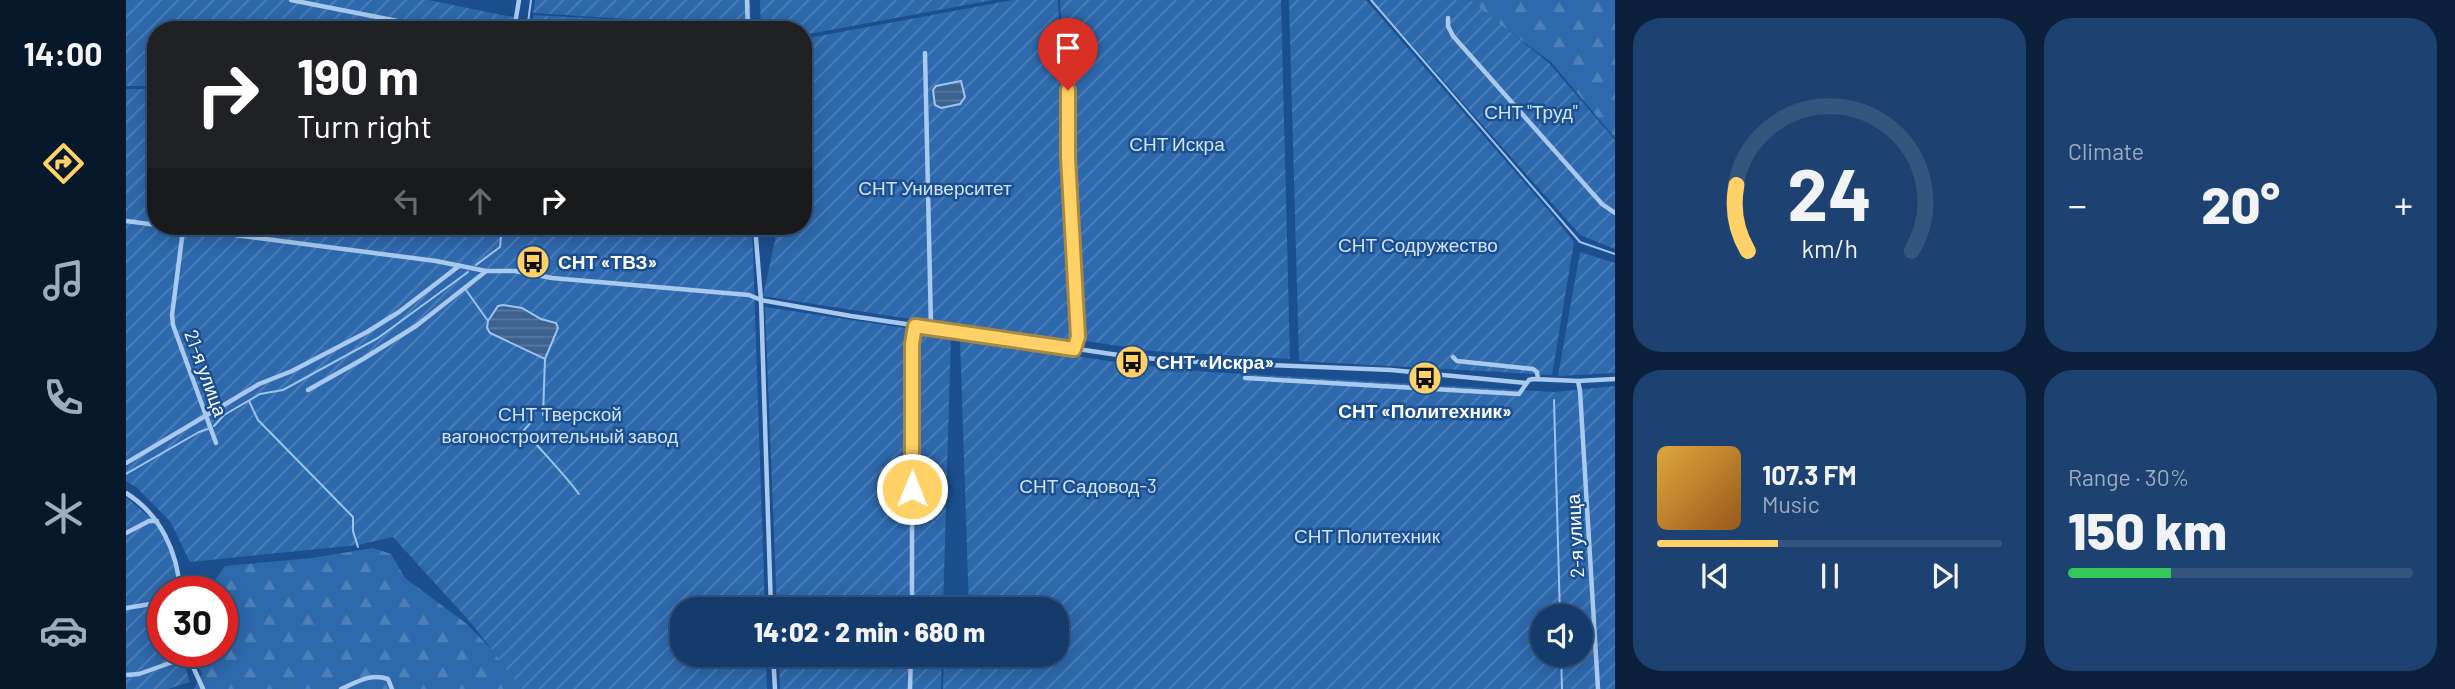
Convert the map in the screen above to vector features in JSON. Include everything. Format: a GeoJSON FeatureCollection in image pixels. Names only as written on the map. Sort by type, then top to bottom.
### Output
{"type":"FeatureCollection","features":[{"type":"Feature","properties":{"kind":"street"},"geometry":{"type":"LineString","coordinates":[[291,0],[397,21]]}},
{"type":"Feature","properties":{"kind":"street"},"geometry":{"type":"LineString","coordinates":[[516,21],[519,0]]}},
{"type":"Feature","properties":{"kind":"street"},"geometry":{"type":"LineString","coordinates":[[747,0],[748,21]]}},
{"type":"Feature","properties":{"kind":"street"},"geometry":{"type":"LineString","coordinates":[[1448,18],[1448,26],[1454,36],[1602,204],[1615,213]]}},
{"type":"Feature","properties":{"kind":"street"},"geometry":{"type":"LineString","coordinates":[[1065,26],[1068,157],[1078,337],[1074,349]]}},
{"type":"Feature","properties":{"kind":"street"},"geometry":{"type":"LineString","coordinates":[[925,53],[931,328]]}},
{"type":"Feature","properties":{"kind":"street"},"geometry":{"type":"LineString","coordinates":[[126,221],[147,224]]}},
{"type":"Feature","properties":{"kind":"street","name":"21-я улица"},"geometry":{"type":"LineString","coordinates":[[182,235],[173,325],[216,443]]}},
{"type":"Feature","properties":{"kind":"street"},"geometry":{"type":"LineString","coordinates":[[223,235],[460,265],[486,271],[515,271],[552,278],[749,295],[761,300],[915,326],[1178,361],[1391,369],[1526,383]]}},
{"type":"Feature","properties":{"kind":"street"},"geometry":{"type":"LineString","coordinates":[[756,235],[761,300],[771,597]]}},
{"type":"Feature","properties":{"kind":"street"},"geometry":{"type":"LineString","coordinates":[[126,463],[259,384],[367,332],[399,312],[460,265]]}},
{"type":"Feature","properties":{"kind":"street"},"geometry":{"type":"LineString","coordinates":[[309,390],[416,326],[486,271]]}},
{"type":"Feature","properties":{"kind":"street"},"geometry":{"type":"LineString","coordinates":[[912,597],[912,357],[915,326]]}},
{"type":"Feature","properties":{"kind":"street"},"geometry":{"type":"LineString","coordinates":[[1453,357],[1457,361],[1533,369],[1537,372],[1538,379]]}},
{"type":"Feature","properties":{"kind":"street"},"geometry":{"type":"LineString","coordinates":[[1244,378],[1519,394],[1529,380],[1615,379]]}},
{"type":"Feature","properties":{"kind":"street","name":"2-я улица"},"geometry":{"type":"LineString","coordinates":[[1578,381],[1598,689]]}},
{"type":"Feature","properties":{"kind":"street"},"geometry":{"type":"LineString","coordinates":[[126,494],[157,521],[166,537],[177,576]]}},
{"type":"Feature","properties":{"kind":"street"},"geometry":{"type":"LineString","coordinates":[[126,533],[149,521],[157,521]]}},
{"type":"Feature","properties":{"kind":"street"},"geometry":{"type":"LineString","coordinates":[[126,608],[147,605]]}},
{"type":"Feature","properties":{"kind":"street"},"geometry":{"type":"LineString","coordinates":[[126,675],[139,674],[156,667]]}},
{"type":"Feature","properties":{"kind":"street"},"geometry":{"type":"LineString","coordinates":[[193,667],[203,689]]}},
{"type":"Feature","properties":{"kind":"street"},"geometry":{"type":"LineString","coordinates":[[774,667],[775,689]]}},
{"type":"Feature","properties":{"kind":"street"},"geometry":{"type":"LineString","coordinates":[[910,689],[911,667]]}},
{"type":"Feature","properties":{"kind":"street"},"geometry":{"type":"LineString","coordinates":[[341,689],[366,677],[380,676],[388,679],[392,689]]}},
{"type":"Feature","properties":{"kind":"green space"},"geometry":{"type":"Polygon","coordinates":[[[126,0],[428,0],[518,18],[518,21],[147,21],[147,86],[126,86],[126,0]]]}},
{"type":"Feature","properties":{"kind":"green space"},"geometry":{"type":"Polygon","coordinates":[[[535,0],[750,0],[751,21],[658,21],[533,13],[535,0]]]}},
{"type":"Feature","properties":{"kind":"green space"},"geometry":{"type":"Polygon","coordinates":[[[760,0],[993,0],[812,33],[812,21],[761,21],[760,0]]]}},
{"type":"Feature","properties":{"kind":"green space","name":"СНТ Университет"},"geometry":{"type":"Polygon","coordinates":[[[1013,0],[1058,0],[1075,345],[763,296],[776,235],[812,235],[812,37],[1013,0]]]}},
{"type":"Feature","properties":{"kind":"green space","name":"СНТ Искра"},"geometry":{"type":"Polygon","coordinates":[[[1060,0],[1281,0],[1290,359],[1151,351],[1080,340],[1060,0]]]}},
{"type":"Feature","properties":{"kind":"green space","name":"СНТ Содружество"},"geometry":{"type":"Polygon","coordinates":[[[1289,0],[1366,0],[1574,242],[1552,375],[1299,361],[1289,0]]]}},
{"type":"Feature","properties":{"kind":"green space","name":"СНТ \"Труд\""},"geometry":{"type":"Polygon","coordinates":[[[1372,0],[1470,0],[1549,63],[1615,140],[1615,249],[1580,235],[1372,0]]]}},
{"type":"Feature","properties":{"kind":"green space"},"geometry":{"type":"Polygon","coordinates":[[[1466,0],[1615,0],[1615,138],[1551,62],[1466,0]]]}},
{"type":"Feature","properties":{"kind":"green space"},"geometry":{"type":"Polygon","coordinates":[[[533,15],[644,21],[532,21],[533,15]]]}},
{"type":"Feature","properties":{"kind":"green space","name":"СНТ Тверской вагоностроительный завод"},"geometry":{"type":"Polygon","coordinates":[[[126,89],[147,89],[147,235],[752,235],[765,597],[670,597],[670,667],[766,667],[767,689],[522,689],[471,623],[393,537],[358,545],[190,562],[170,521],[136,487],[126,481],[126,89]]]}},
{"type":"Feature","properties":{"kind":"green space"},"geometry":{"type":"Polygon","coordinates":[[[1580,252],[1615,263],[1615,373],[1558,376],[1580,252]]]}},
{"type":"Feature","properties":{"kind":"green space"},"geometry":{"type":"Polygon","coordinates":[[[765,307],[951,335],[943,597],[777,597],[765,307]]]}},
{"type":"Feature","properties":{"kind":"green space"},"geometry":{"type":"Polygon","coordinates":[[[960,338],[1128,364],[1209,372],[1554,392],[1615,386],[1615,689],[943,689],[944,667],[1069,667],[1069,597],[969,597],[960,338]]]}},
{"type":"Feature","properties":{"kind":"green space"},"geometry":{"type":"Polygon","coordinates":[[[126,497],[160,526],[170,547],[176,576],[147,576],[147,667],[185,667],[190,682],[168,689],[126,689],[126,497]]]}},
{"type":"Feature","properties":{"kind":"green space"},"geometry":{"type":"Polygon","coordinates":[[[373,548],[391,554],[405,578],[467,624],[519,678],[526,689],[194,689],[202,674],[199,667],[238,667],[238,576],[218,576],[225,566],[312,558],[373,548]]]}},
{"type":"Feature","properties":{"kind":"green space"},"geometry":{"type":"Polygon","coordinates":[[[779,667],[942,667],[941,689],[780,689],[779,667]]]}},
{"type":"Feature","properties":{"kind":"shaded area"},"geometry":{"type":"Polygon","coordinates":[[[961,81],[965,97],[960,104],[941,108],[935,105],[933,90],[936,86],[961,81]]]}},
{"type":"Feature","properties":{"kind":"shaded area"},"geometry":{"type":"Polygon","coordinates":[[[498,306],[522,308],[541,319],[556,323],[558,328],[545,359],[490,333],[487,328],[488,321],[498,306]]]}},
{"type":"Feature","properties":{"kind":"waterway"},"geometry":{"type":"LineString","coordinates":[[528,21],[531,0]]}},
{"type":"Feature","properties":{"kind":"waterway"},"geometry":{"type":"LineString","coordinates":[[1371,0],[1580,242],[1615,254]]}},
{"type":"Feature","properties":{"kind":"waterway"},"geometry":{"type":"LineString","coordinates":[[476,265],[500,247],[501,235]]}},
{"type":"Feature","properties":{"kind":"waterway"},"geometry":{"type":"LineString","coordinates":[[214,426],[224,415],[260,394],[283,390],[378,338],[468,272]]}},
{"type":"Feature","properties":{"kind":"waterway"},"geometry":{"type":"LineString","coordinates":[[466,290],[488,321]]}},
{"type":"Feature","properties":{"kind":"waterway"},"geometry":{"type":"LineString","coordinates":[[543,415],[545,359]]}},
{"type":"Feature","properties":{"kind":"waterway"},"geometry":{"type":"LineString","coordinates":[[1554,400],[1560,604]]}},
{"type":"Feature","properties":{"kind":"waterway"},"geometry":{"type":"LineString","coordinates":[[249,401],[258,420],[353,517],[353,531],[358,547]]}},
{"type":"Feature","properties":{"kind":"waterway"},"geometry":{"type":"LineString","coordinates":[[534,419],[524,430],[579,494]]}},
{"type":"Feature","properties":{"kind":"waterway"},"geometry":{"type":"LineString","coordinates":[[126,474],[208,429]]}},
{"type":"Feature","properties":{"kind":"waterway"},"geometry":{"type":"LineString","coordinates":[[1561,667],[1562,689]]}},
{"type":"Feature","properties":{"kind":"place","name":"СНТ «ТВЗ»"},"geometry":{"type":"Point","coordinates":[533,262]}},
{"type":"Feature","properties":{"kind":"place","name":"СНТ «Искра»"},"geometry":{"type":"Point","coordinates":[1132,362]}},
{"type":"Feature","properties":{"kind":"place","name":"СНТ «Политехник»"},"geometry":{"type":"Point","coordinates":[1425,378]}},
{"type":"Feature","properties":{"kind":"route"},"geometry":{"type":"LineString","coordinates":[[912,489],[912,344],[915,326],[1074,349],[1078,337],[1068,157],[1068,90]]}},
{"type":"Feature","properties":{"kind":"park label","name":"СНТ Садовод-3"},"geometry":{"type":"Point","coordinates":[1088,486]}},
{"type":"Feature","properties":{"kind":"park label","name":"СНТ Политехник"},"geometry":{"type":"Point","coordinates":[1367,536]}}]}
